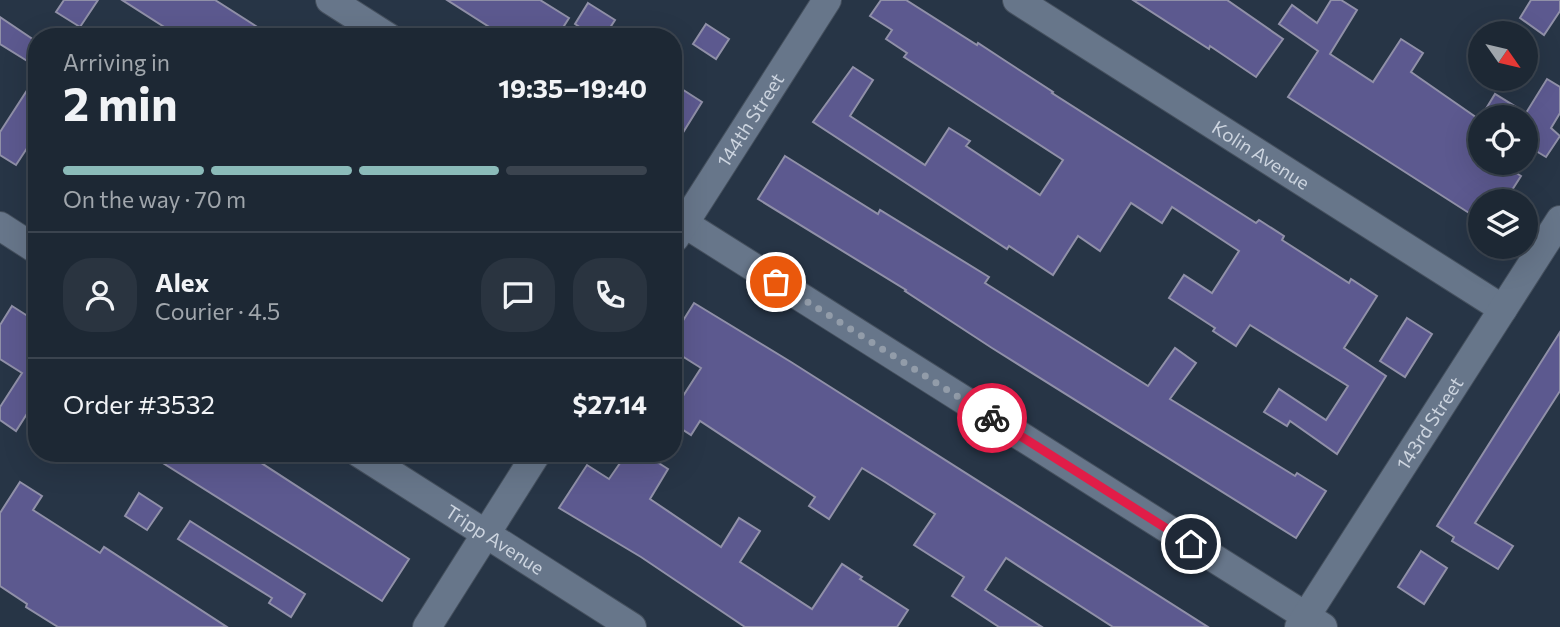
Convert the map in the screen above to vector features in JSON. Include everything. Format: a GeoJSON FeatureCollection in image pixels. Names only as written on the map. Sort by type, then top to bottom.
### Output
{"type":"FeatureCollection","features":[{"type":"Feature","properties":{"kind":"street"},"geometry":{"type":"LineString","coordinates":[[330,0],[374,28]]}},
{"type":"Feature","properties":{"kind":"street","name":"144th Street"},"geometry":{"type":"LineString","coordinates":[[682,219],[827,0]]}},
{"type":"Feature","properties":{"kind":"street","name":"Kolin Avenue"},"geometry":{"type":"LineString","coordinates":[[1017,0],[1503,309]]}},
{"type":"Feature","properties":{"kind":"street","name":"143rd Street"},"geometry":{"type":"LineString","coordinates":[[1309,624],[1560,220]]}},
{"type":"Feature","properties":{"kind":"street"},"geometry":{"type":"LineString","coordinates":[[0,226],[28,244]]}},
{"type":"Feature","properties":{"kind":"street"},"geometry":{"type":"LineString","coordinates":[[682,230],[1309,624]]}},
{"type":"Feature","properties":{"kind":"street","name":"Tripp Avenue"},"geometry":{"type":"LineString","coordinates":[[373,462],[632,627]]}},
{"type":"Feature","properties":{"kind":"street"},"geometry":{"type":"LineString","coordinates":[[427,627],[531,462]]}},
{"type":"Feature","properties":{"kind":"building"},"geometry":{"type":"Polygon","coordinates":[[[64,0],[98,0],[80,27],[56,12],[64,0]]]}},
{"type":"Feature","properties":{"kind":"building"},"geometry":{"type":"Polygon","coordinates":[[[122,0],[215,0],[259,28],[166,28],[122,0]]]}},
{"type":"Feature","properties":{"kind":"building"},"geometry":{"type":"Polygon","coordinates":[[[447,0],[540,0],[569,18],[563,28],[491,28],[447,0]]]}},
{"type":"Feature","properties":{"kind":"building"},"geometry":{"type":"Polygon","coordinates":[[[881,0],[906,0],[977,45],[978,43],[1256,223],[1259,220],[1284,236],[1282,240],[1349,283],[1351,279],[1377,296],[1344,348],[1386,376],[1337,454],[1290,421],[1287,426],[1264,412],[1279,389],[1326,420],[1348,386],[1250,325],[1236,346],[1213,331],[1215,328],[1169,298],[1184,275],[1212,293],[1239,251],[1172,207],[1162,223],[1131,203],[1100,251],[1078,236],[1053,275],[1009,246],[1007,249],[813,122],[853,67],[873,80],[850,116],[925,165],[949,128],[970,141],[966,146],[1040,195],[1063,160],[904,57],[907,53],[886,39],[892,30],[870,16],[881,0]]]}},
{"type":"Feature","properties":{"kind":"building"},"geometry":{"type":"Polygon","coordinates":[[[1133,0],[1227,0],[1283,39],[1256,77],[1133,0]]]}},
{"type":"Feature","properties":{"kind":"building"},"geometry":{"type":"Polygon","coordinates":[[[1331,0],[1341,0],[1357,10],[1330,54],[1373,82],[1401,39],[1423,53],[1411,72],[1468,112],[1468,175],[1519,175],[1513,189],[1468,189],[1468,212],[1288,97],[1318,51],[1279,24],[1292,5],[1317,23],[1331,0]]]}},
{"type":"Feature","properties":{"kind":"building"},"geometry":{"type":"Polygon","coordinates":[[[1531,0],[1560,0],[1560,11],[1544,35],[1538,31],[1538,21],[1524,21],[1520,18],[1531,0]]]}},
{"type":"Feature","properties":{"kind":"building"},"geometry":{"type":"Polygon","coordinates":[[[588,3],[615,20],[610,28],[581,28],[575,24],[588,3]]]}},
{"type":"Feature","properties":{"kind":"building"},"geometry":{"type":"Polygon","coordinates":[[[0,17],[28,36],[28,61],[0,44],[0,17]]]}},
{"type":"Feature","properties":{"kind":"building"},"geometry":{"type":"Polygon","coordinates":[[[706,24],[729,39],[716,59],[693,44],[706,24]]]}},
{"type":"Feature","properties":{"kind":"building"},"geometry":{"type":"Polygon","coordinates":[[[1547,79],[1560,87],[1560,113],[1551,128],[1560,136],[1546,157],[1538,152],[1538,105],[1531,105],[1547,79]]]}},
{"type":"Feature","properties":{"kind":"building"},"geometry":{"type":"Polygon","coordinates":[[[28,89],[28,147],[16,165],[0,155],[0,132],[28,89]]]}},
{"type":"Feature","properties":{"kind":"building"},"geometry":{"type":"Polygon","coordinates":[[[682,89],[702,102],[682,134],[682,89]]]}},
{"type":"Feature","properties":{"kind":"building"},"geometry":{"type":"Polygon","coordinates":[[[1495,94],[1513,105],[1488,105],[1495,94]]]}},
{"type":"Feature","properties":{"kind":"building"},"geometry":{"type":"Polygon","coordinates":[[[785,156],[878,214],[880,210],[989,277],[985,283],[1148,386],[1175,348],[1196,363],[1170,399],[1295,476],[1297,473],[1326,491],[1296,538],[758,199],[785,156]]]}},
{"type":"Feature","properties":{"kind":"building"},"geometry":{"type":"Polygon","coordinates":[[[694,303],[1208,627],[1113,627],[1006,558],[985,590],[1042,627],[999,627],[952,596],[964,577],[914,545],[935,514],[885,482],[862,468],[829,519],[809,506],[815,497],[700,421],[691,435],[682,429],[682,398],[701,368],[682,356],[682,322],[694,303]]]}},
{"type":"Feature","properties":{"kind":"building"},"geometry":{"type":"Polygon","coordinates":[[[12,306],[28,316],[28,412],[16,431],[0,420],[0,407],[22,373],[0,359],[0,325],[12,306]]]}},
{"type":"Feature","properties":{"kind":"building"},"geometry":{"type":"Polygon","coordinates":[[[1407,318],[1432,334],[1405,377],[1380,361],[1407,318]]]}},
{"type":"Feature","properties":{"kind":"building"},"geometry":{"type":"Polygon","coordinates":[[[1560,332],[1560,391],[1475,523],[1513,546],[1498,569],[1452,541],[1454,537],[1437,526],[1560,332]]]}},
{"type":"Feature","properties":{"kind":"building"},"geometry":{"type":"Polygon","coordinates":[[[161,462],[260,462],[409,559],[382,601],[161,462]]]}},
{"type":"Feature","properties":{"kind":"building"},"geometry":{"type":"Polygon","coordinates":[[[621,462],[657,462],[668,469],[650,499],[721,547],[739,518],[760,531],[740,562],[812,609],[842,564],[908,610],[897,627],[745,627],[641,557],[559,508],[587,465],[609,479],[621,462]]]}},
{"type":"Feature","properties":{"kind":"building"},"geometry":{"type":"Polygon","coordinates":[[[20,482],[42,496],[33,510],[100,553],[104,547],[227,627],[58,627],[26,607],[27,604],[0,586],[0,513],[20,482]]]}},
{"type":"Feature","properties":{"kind":"building"},"geometry":{"type":"Polygon","coordinates":[[[139,493],[162,508],[147,530],[125,516],[139,493]]]}},
{"type":"Feature","properties":{"kind":"building"},"geometry":{"type":"Polygon","coordinates":[[[190,521],[305,594],[291,617],[269,603],[272,598],[178,539],[190,521]]]}},
{"type":"Feature","properties":{"kind":"building"},"geometry":{"type":"Polygon","coordinates":[[[1421,551],[1447,568],[1424,604],[1398,587],[1421,551]]]}},
{"type":"Feature","properties":{"kind":"way so far"},"geometry":{"type":"LineString","coordinates":[[776,282],[992,418]]}},
{"type":"Feature","properties":{"kind":"route"},"geometry":{"type":"LineString","coordinates":[[992,418],[1191,544]]}}]}
